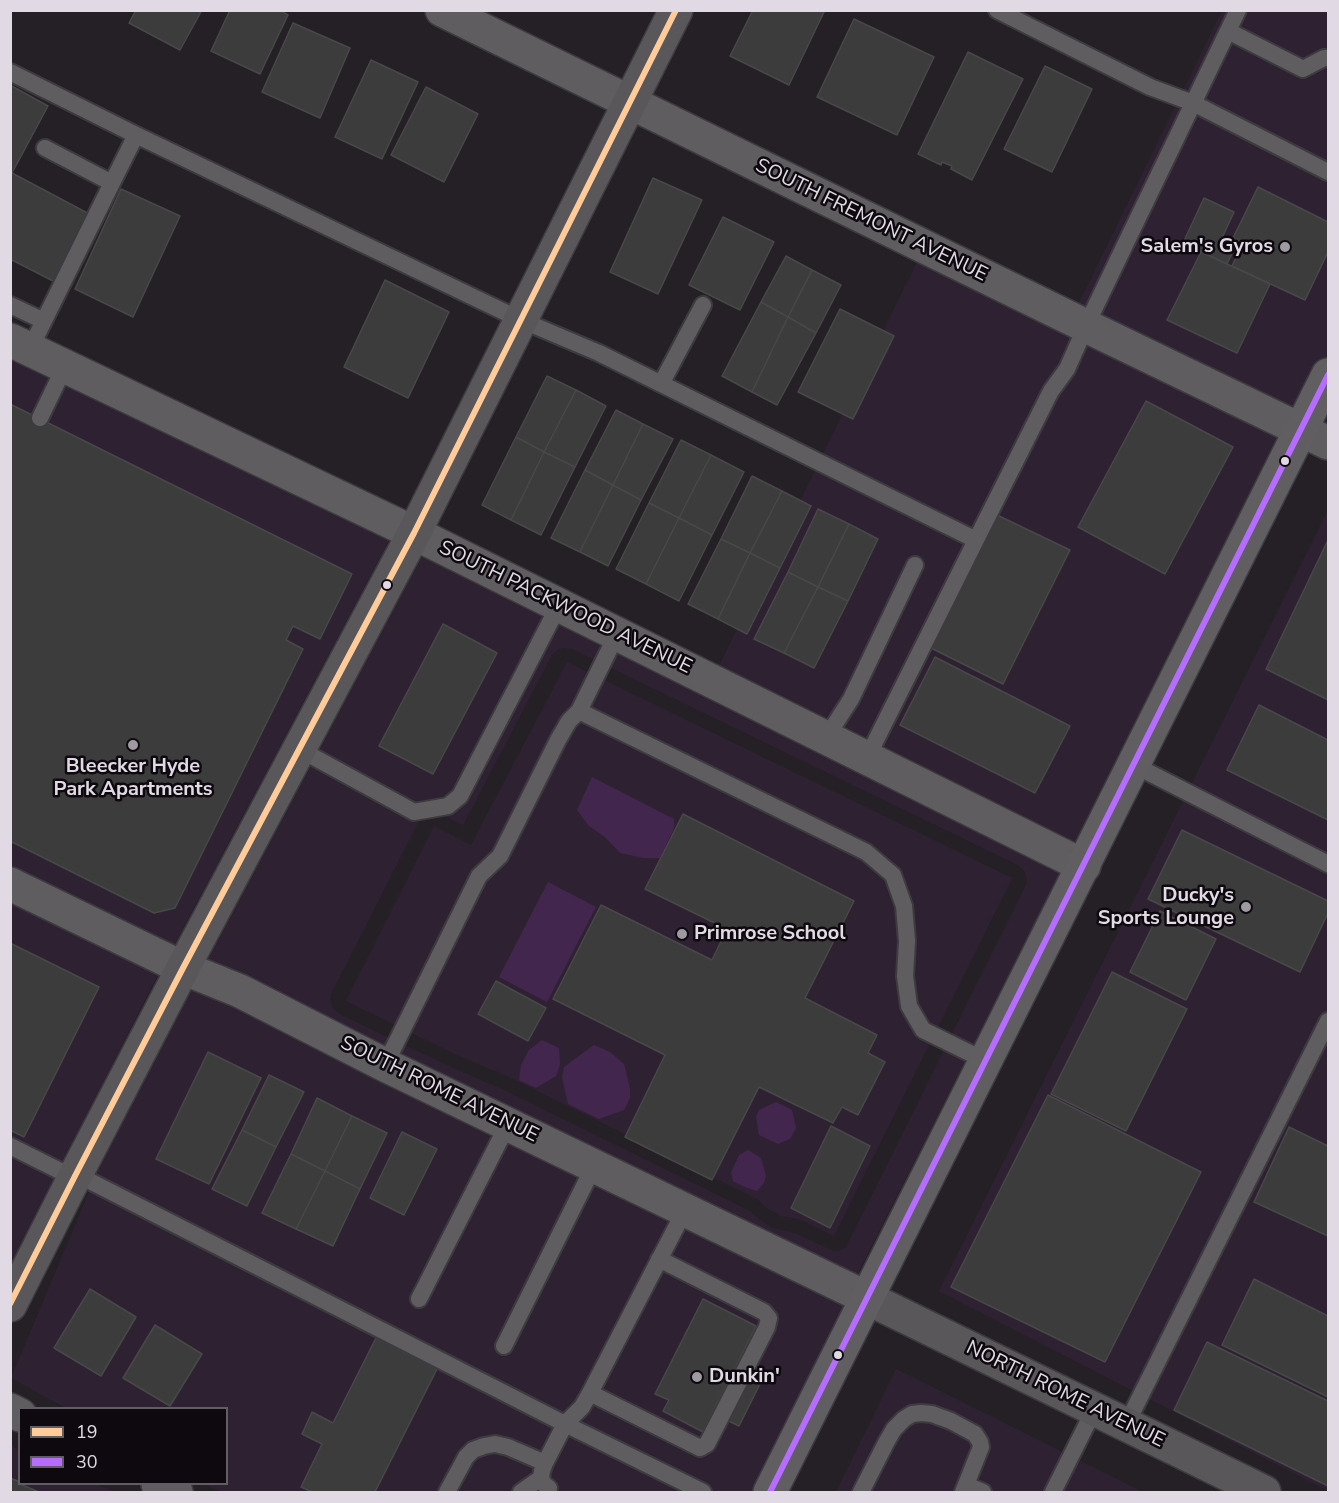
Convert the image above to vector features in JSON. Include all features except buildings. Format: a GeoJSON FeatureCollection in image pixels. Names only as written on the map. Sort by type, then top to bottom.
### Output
{"type":"FeatureCollection","features":[{"type":"Feature","properties":{"kind":"main road"},"geometry":{"type":"LineString","coordinates":[[10,1305],[183,968],[414,533],[676,10]]}},
{"type":"Feature","properties":{"kind":"main road"},"geometry":{"type":"LineString","coordinates":[[770,1492],[1134,765],[1315,436],[1329,375]]}},
{"type":"Feature","properties":{"kind":"main road","name":"NORTH ROME AVENUE"},"geometry":{"type":"LineString","coordinates":[[867,1298],[1264,1492]]}},
{"type":"Feature","properties":{"kind":"street","name":"SOUTH FREMONT AVENUE"},"geometry":{"type":"LineString","coordinates":[[442,10],[1315,436]]}},
{"type":"Feature","properties":{"kind":"street","name":"SOUTH PACKWOOD AVENUE"},"geometry":{"type":"LineString","coordinates":[[28,337],[65,366],[414,533],[1084,866]]}},
{"type":"Feature","properties":{"kind":"street","name":"SOUTH ROME AVENUE"},"geometry":{"type":"LineString","coordinates":[[10,884],[183,968],[240,991],[385,1065],[867,1298]]}},
{"type":"Feature","properties":{"kind":"street"},"geometry":{"type":"LineString","coordinates":[[160,1485],[176,1492]]}},
{"type":"Feature","properties":{"kind":"lane"},"geometry":{"type":"LineString","coordinates":[[997,10],[1150,87],[1193,103],[1329,172]]}},
{"type":"Feature","properties":{"kind":"lane"},"geometry":{"type":"LineString","coordinates":[[867,758],[1051,391],[1067,369],[1238,10]]}},
{"type":"Feature","properties":{"kind":"lane"},"geometry":{"type":"LineString","coordinates":[[1228,31],[1303,69],[1324,58],[1329,58]]}},
{"type":"Feature","properties":{"kind":"lane"},"geometry":{"type":"LineString","coordinates":[[10,72],[521,320],[599,353],[976,540]]}},
{"type":"Feature","properties":{"kind":"lane"},"geometry":{"type":"LineString","coordinates":[[28,337],[136,135]]}},
{"type":"Feature","properties":{"kind":"lane"},"geometry":{"type":"LineString","coordinates":[[45,148],[112,183]]}},
{"type":"Feature","properties":{"kind":"lane"},"geometry":{"type":"LineString","coordinates":[[662,384],[703,304]]}},
{"type":"Feature","properties":{"kind":"lane"},"geometry":{"type":"LineString","coordinates":[[10,305],[28,337]]}},
{"type":"Feature","properties":{"kind":"lane"},"geometry":{"type":"LineString","coordinates":[[40,418],[65,366]]}},
{"type":"Feature","properties":{"kind":"lane"},"geometry":{"type":"LineString","coordinates":[[826,738],[851,699],[915,565]]}},
{"type":"Feature","properties":{"kind":"lane"},"geometry":{"type":"LineString","coordinates":[[299,749],[414,812],[448,806],[460,796],[558,605]]}},
{"type":"Feature","properties":{"kind":"lane"},"geometry":{"type":"LineString","coordinates":[[385,1065],[479,876],[500,856],[558,740],[569,721],[579,711],[617,634]]}},
{"type":"Feature","properties":{"kind":"lane"},"geometry":{"type":"LineString","coordinates":[[579,711],[866,852],[893,875],[904,906],[907,941],[905,976],[909,1006],[923,1030],[986,1061]]}},
{"type":"Feature","properties":{"kind":"lane"},"geometry":{"type":"LineString","coordinates":[[1134,765],[1329,864]]}},
{"type":"Feature","properties":{"kind":"lane"},"geometry":{"type":"LineString","coordinates":[[1126,1425],[1329,1020]]}},
{"type":"Feature","properties":{"kind":"lane"},"geometry":{"type":"LineString","coordinates":[[419,1299],[508,1124]]}},
{"type":"Feature","properties":{"kind":"lane"},"geometry":{"type":"LineString","coordinates":[[10,1146],[75,1176],[703,1492]]}},
{"type":"Feature","properties":{"kind":"lane"},"geometry":{"type":"LineString","coordinates":[[504,1346],[594,1166]]}},
{"type":"Feature","properties":{"kind":"lane"},"geometry":{"type":"LineString","coordinates":[[520,1492],[545,1476],[564,1424],[582,1407],[590,1393],[685,1210]]}},
{"type":"Feature","properties":{"kind":"lane"},"geometry":{"type":"LineString","coordinates":[[590,1393],[700,1448],[707,1444],[767,1327],[769,1318],[764,1312],[659,1259]]}},
{"type":"Feature","properties":{"kind":"lane"},"geometry":{"type":"LineString","coordinates":[[1053,1492],[1095,1410]]}},
{"type":"Feature","properties":{"kind":"lane"},"geometry":{"type":"LineString","coordinates":[[861,1492],[894,1430],[904,1419],[912,1414],[921,1413],[932,1414],[951,1421],[975,1434],[981,1447],[964,1489],[983,1492]]}},
{"type":"Feature","properties":{"kind":"lane"},"geometry":{"type":"LineString","coordinates":[[447,1492],[466,1457],[473,1450],[495,1444],[508,1447],[545,1476]]}},
{"type":"Feature","properties":{"kind":"shaded area"},"geometry":{"type":"Polygon","coordinates":[[[1222,11],[1328,11],[1328,375],[1301,429],[1072,317],[1222,11]]]}},
{"type":"Feature","properties":{"kind":"shaded area"},"geometry":{"type":"Polygon","coordinates":[[[917,262],[1078,342],[1277,436],[1074,843],[719,666],[917,262]]]}},
{"type":"Feature","properties":{"kind":"shaded area","name":"Bleecker Hyde Park Apartments"},"geometry":{"type":"Polygon","coordinates":[[[10,360],[390,539],[174,945],[11,866],[10,360]]]}},
{"type":"Feature","properties":{"kind":"shaded area"},"geometry":{"type":"Polygon","coordinates":[[[1328,510],[1328,1491],[939,1291],[1328,510]]]}},
{"type":"Feature","properties":{"kind":"shaded area"},"geometry":{"type":"Polygon","coordinates":[[[423,555],[1060,873],[857,1275],[393,1050],[248,977],[208,960],[423,555]],[[559,649],[552,655],[463,825],[437,812],[420,819],[331,994],[332,1007],[339,1014],[504,1090],[750,1211],[773,1228],[795,1233],[833,1251],[838,1251],[846,1247],[1026,885],[1025,872],[1018,865],[572,649],[559,649]]]}},
{"type":"Feature","properties":{"kind":"shaded area","name":"Primrose School"},"geometry":{"type":"Polygon","coordinates":[[[567,662],[1012,878],[834,1236],[799,1219],[781,1216],[759,1200],[509,1077],[457,1055],[346,1001],[434,826],[471,845],[567,662]]]}},
{"type":"Feature","properties":{"kind":"shaded area"},"geometry":{"type":"Polygon","coordinates":[[[592,777],[674,819],[674,828],[660,858],[643,858],[620,853],[605,837],[589,826],[577,810],[592,777]]]}},
{"type":"Feature","properties":{"kind":"shaded area"},"geometry":{"type":"Polygon","coordinates":[[[548,882],[596,907],[547,1002],[499,977],[548,882]]]}},
{"type":"Feature","properties":{"kind":"shaded area"},"geometry":{"type":"Polygon","coordinates":[[[11,903],[158,974],[11,1263],[11,903]]]}},
{"type":"Feature","properties":{"kind":"shaded area"},"geometry":{"type":"Polygon","coordinates":[[[183,968],[867,1298],[770,1492],[222,1492],[206,1485],[228,1485],[228,1407],[64,1407],[11,1378],[183,968]]]}},
{"type":"Feature","properties":{"kind":"shaded area"},"geometry":{"type":"Polygon","coordinates":[[[542,1040],[559,1048],[560,1065],[556,1076],[536,1088],[519,1080],[521,1065],[529,1050],[542,1040]]]}},
{"type":"Feature","properties":{"kind":"shaded area"},"geometry":{"type":"Polygon","coordinates":[[[594,1045],[610,1052],[624,1064],[630,1089],[630,1098],[624,1110],[599,1119],[568,1104],[562,1077],[564,1067],[594,1045]]]}},
{"type":"Feature","properties":{"kind":"shaded area"},"geometry":{"type":"Polygon","coordinates":[[[776,1102],[792,1110],[796,1128],[790,1139],[778,1144],[759,1135],[756,1117],[759,1110],[776,1102]]]}},
{"type":"Feature","properties":{"kind":"shaded area"},"geometry":{"type":"Polygon","coordinates":[[[748,1150],[761,1158],[766,1176],[764,1183],[757,1191],[733,1181],[731,1173],[739,1155],[748,1150]]]}},
{"type":"Feature","properties":{"kind":"shaded area"},"geometry":{"type":"Polygon","coordinates":[[[896,1369],[1143,1492],[836,1492],[896,1369]]]}},
{"type":"Feature","properties":{"kind":"shaded area"},"geometry":{"type":"Polygon","coordinates":[[[10,1445],[18,1449],[18,1485],[98,1485],[115,1492],[11,1492],[10,1445]]]}},
{"type":"Feature","properties":{"kind":"transit line","name":"19"},"geometry":{"type":"LineString","coordinates":[[10,1304],[183,968],[414,533],[676,10]]}},
{"type":"Feature","properties":{"kind":"transit line","name":"30"},"geometry":{"type":"LineString","coordinates":[[770,1492],[1328,375]]}},
{"type":"Feature","properties":{"kind":"place","name":"Salem's Gyros"},"geometry":{"type":"Point","coordinates":[1285,247]}},
{"type":"Feature","properties":{"kind":"place","name":"Bleecker Hyde Park Apartments"},"geometry":{"type":"Point","coordinates":[133,745]}},
{"type":"Feature","properties":{"kind":"place","name":"Ducky's Sports Lounge"},"geometry":{"type":"Point","coordinates":[1246,907]}},
{"type":"Feature","properties":{"kind":"place","name":"Primrose School"},"geometry":{"type":"Point","coordinates":[682,934]}},
{"type":"Feature","properties":{"kind":"place","name":"Dunkin'"},"geometry":{"type":"Point","coordinates":[697,1377]}}]}
